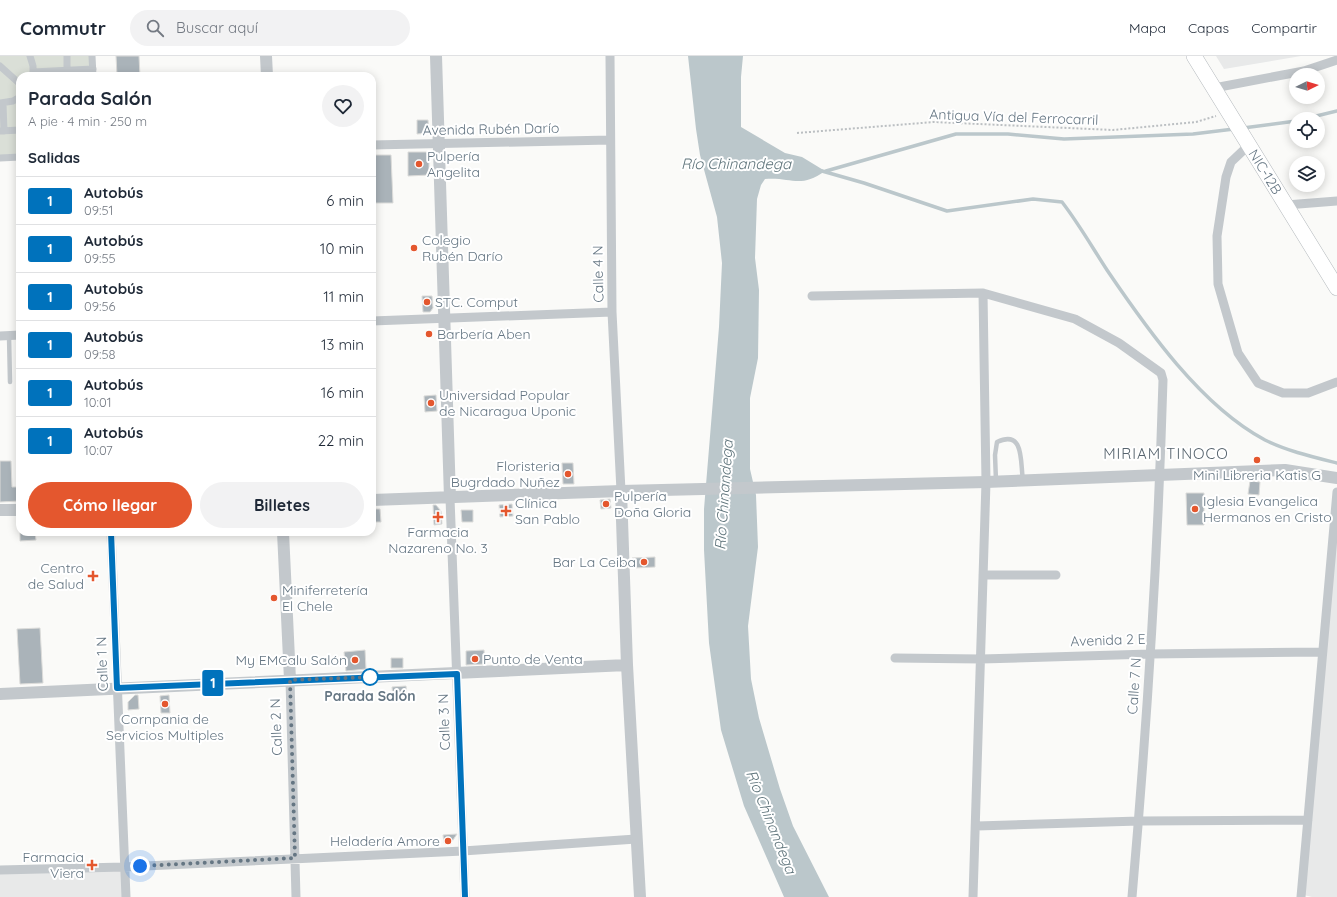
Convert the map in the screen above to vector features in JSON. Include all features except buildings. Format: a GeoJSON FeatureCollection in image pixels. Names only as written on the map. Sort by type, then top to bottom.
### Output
{"type":"FeatureCollection","features":[{"type":"Feature","properties":{"kind":"main road","name":"NIC-12B"},"geometry":{"type":"LineString","coordinates":[[1194,56],[1337,288]]}},
{"type":"Feature","properties":{"kind":"street"},"geometry":{"type":"LineString","coordinates":[[30,56],[33,72]]}},
{"type":"Feature","properties":{"kind":"street"},"geometry":{"type":"LineString","coordinates":[[67,56],[67,72]]}},
{"type":"Feature","properties":{"kind":"street"},"geometry":{"type":"LineString","coordinates":[[92,56],[93,72]]}},
{"type":"Feature","properties":{"kind":"street"},"geometry":{"type":"LineString","coordinates":[[266,56],[267,72]]}},
{"type":"Feature","properties":{"kind":"street"},"geometry":{"type":"LineString","coordinates":[[436,56],[450,498]]}},
{"type":"Feature","properties":{"kind":"street","name":"Calle 4 N"},"geometry":{"type":"LineString","coordinates":[[610,56],[612,312],[620,491]]}},
{"type":"Feature","properties":{"kind":"street"},"geometry":{"type":"LineString","coordinates":[[1214,88],[1304,70],[1337,60]]}},
{"type":"Feature","properties":{"kind":"street"},"geometry":{"type":"LineString","coordinates":[[0,66],[16,80]]}},
{"type":"Feature","properties":{"kind":"street"},"geometry":{"type":"LineString","coordinates":[[16,99],[2,103],[2,131],[16,130]]}},
{"type":"Feature","properties":{"kind":"street","name":"Avenida Rubén Darío"},"geometry":{"type":"LineString","coordinates":[[376,145],[610,140]]}},
{"type":"Feature","properties":{"kind":"street"},"geometry":{"type":"LineString","coordinates":[[1247,143],[1231,162],[1226,177],[1217,236],[1218,284],[1238,353],[1258,383],[1283,393],[1308,392],[1337,382]]}},
{"type":"Feature","properties":{"kind":"street"},"geometry":{"type":"LineString","coordinates":[[0,158],[16,156]]}},
{"type":"Feature","properties":{"kind":"street"},"geometry":{"type":"LineString","coordinates":[[1286,205],[1337,201]]}},
{"type":"Feature","properties":{"kind":"street"},"geometry":{"type":"LineString","coordinates":[[812,296],[983,293],[991,482],[983,575],[977,826],[973,897]]}},
{"type":"Feature","properties":{"kind":"street","name":"Calle 7 N"},"geometry":{"type":"LineString","coordinates":[[983,293],[1075,319],[1119,343],[1161,373],[1163,380],[1160,475],[1150,654],[1139,821],[1132,897]]}},
{"type":"Feature","properties":{"kind":"street"},"geometry":{"type":"LineString","coordinates":[[376,320],[612,312]]}},
{"type":"Feature","properties":{"kind":"street"},"geometry":{"type":"LineString","coordinates":[[5,336],[16,335]]}},
{"type":"Feature","properties":{"kind":"street"},"geometry":{"type":"LineString","coordinates":[[376,500],[620,491],[991,482],[1285,470],[1337,478]]}},
{"type":"Feature","properties":{"kind":"street"},"geometry":{"type":"LineString","coordinates":[[620,491],[627,665],[640,897]]}},
{"type":"Feature","properties":{"kind":"street"},"geometry":{"type":"LineString","coordinates":[[1301,897],[1337,492]]}},
{"type":"Feature","properties":{"kind":"street","name":"Calle 3 N"},"geometry":{"type":"LineString","coordinates":[[450,498],[465,897]]}},
{"type":"Feature","properties":{"kind":"street"},"geometry":{"type":"LineString","coordinates":[[0,510],[16,510]]}},
{"type":"Feature","properties":{"kind":"street","name":"Calle 1 N"},"geometry":{"type":"LineString","coordinates":[[111,536],[126,897]]}},
{"type":"Feature","properties":{"kind":"street","name":"Calle 2 N"},"geometry":{"type":"LineString","coordinates":[[283,536],[290,680],[296,897]]}},
{"type":"Feature","properties":{"kind":"street"},"geometry":{"type":"LineString","coordinates":[[983,575],[1056,575]]}},
{"type":"Feature","properties":{"kind":"street","name":"Avenida 2 E"},"geometry":{"type":"LineString","coordinates":[[895,658],[980,659],[1150,654],[1322,652]]}},
{"type":"Feature","properties":{"kind":"street"},"geometry":{"type":"LineString","coordinates":[[0,694],[627,665]]}},
{"type":"Feature","properties":{"kind":"street"},"geometry":{"type":"LineString","coordinates":[[977,826],[1139,821],[1308,820]]}},
{"type":"Feature","properties":{"kind":"street"},"geometry":{"type":"LineString","coordinates":[[0,870],[124,867],[463,851],[636,839]]}},
{"type":"Feature","properties":{"kind":"lane"},"geometry":{"type":"LineString","coordinates":[[5,336],[10,382]]}},
{"type":"Feature","properties":{"kind":"lane"},"geometry":{"type":"LineString","coordinates":[[991,482],[997,442],[1011,438],[1017,441],[1019,447],[1023,480]]}},
{"type":"Feature","properties":{"kind":"path","name":"Antigua Vía del Ferrocarril"},"geometry":{"type":"LineString","coordinates":[[797,133],[934,122],[1113,130],[1196,122],[1214,117],[1228,110]]}},
{"type":"Feature","properties":{"kind":"shaded area"},"geometry":{"type":"Polygon","coordinates":[[[0,56],[92,56],[93,72],[16,72],[16,157],[0,158],[0,56]]]}},
{"type":"Feature","properties":{"kind":"shaded area"},"geometry":{"type":"Polygon","coordinates":[[[1216,56],[1301,56],[1224,69],[1216,56]]]}},
{"type":"Feature","properties":{"kind":"shaded area"},"geometry":{"type":"Polygon","coordinates":[[[1337,522],[1337,897],[1312,897],[1304,895],[1337,522]]]}},
{"type":"Feature","properties":{"kind":"shaded area"},"geometry":{"type":"Polygon","coordinates":[[[124,867],[126,897],[0,897],[0,870],[124,867]]]}},
{"type":"Feature","properties":{"kind":"water","name":"Río Chinandega"},"geometry":{"type":"Polygon","coordinates":[[[688,56],[743,56],[741,77],[741,127],[785,153],[802,157],[825,171],[809,180],[802,181],[765,179],[761,185],[757,199],[755,258],[759,290],[758,358],[750,398],[750,469],[756,495],[758,547],[748,626],[751,679],[759,718],[780,789],[793,826],[829,897],[784,897],[744,806],[721,730],[709,643],[704,550],[704,509],[719,327],[722,263],[717,217],[700,155],[688,56]]]}},
{"type":"Feature","properties":{"kind":"waterway"},"geometry":{"type":"LineString","coordinates":[[1325,114],[1337,111]]}},
{"type":"Feature","properties":{"kind":"waterway"},"geometry":{"type":"LineString","coordinates":[[1243,128],[1289,122]]}},
{"type":"Feature","properties":{"kind":"waterway"},"geometry":{"type":"LineString","coordinates":[[826,171],[956,134],[1008,134],[1064,139],[1193,134],[1234,129]]}},
{"type":"Feature","properties":{"kind":"waterway"},"geometry":{"type":"LineString","coordinates":[[822,171],[864,183],[947,211],[1033,199],[1062,202],[1140,317],[1197,387],[1241,425],[1265,440],[1291,451],[1337,463]]}},
{"type":"Feature","properties":{"kind":"bus line","name":"1"},"geometry":{"type":"LineString","coordinates":[[111,536],[117,688],[457,674],[465,897]]}},
{"type":"Feature","properties":{"kind":"place","name":"Pulpería Angelita"},"geometry":{"type":"Point","coordinates":[419,164]}},
{"type":"Feature","properties":{"kind":"place","name":"Colegio Rubén Darío"},"geometry":{"type":"Point","coordinates":[414,248]}},
{"type":"Feature","properties":{"kind":"place","name":"STC. Comput"},"geometry":{"type":"Point","coordinates":[427,302]}},
{"type":"Feature","properties":{"kind":"place","name":"Barbería Aben"},"geometry":{"type":"Point","coordinates":[429,334]}},
{"type":"Feature","properties":{"kind":"place","name":"Universidad Popular de Nicaragua Uponic"},"geometry":{"type":"Point","coordinates":[431,403]}},
{"type":"Feature","properties":{"kind":"place","name":"Mini Libreria Katis G"},"geometry":{"type":"Point","coordinates":[1257,460]}},
{"type":"Feature","properties":{"kind":"place","name":"Floristeria Bugrdado Nuñez"},"geometry":{"type":"Point","coordinates":[568,474]}},
{"type":"Feature","properties":{"kind":"place","name":"Pulpería Doña Gloria"},"geometry":{"type":"Point","coordinates":[606,504]}},
{"type":"Feature","properties":{"kind":"place","name":"Iglesia Evangelica Hermanos en Cristo"},"geometry":{"type":"Point","coordinates":[1195,509]}},
{"type":"Feature","properties":{"kind":"place","name":"Clínica San Pablo"},"geometry":{"type":"Point","coordinates":[506,511]}},
{"type":"Feature","properties":{"kind":"place","name":"Farmacia Nazareno No. 3"},"geometry":{"type":"Point","coordinates":[438,517]}},
{"type":"Feature","properties":{"kind":"place","name":"Bar La Ceiba"},"geometry":{"type":"Point","coordinates":[644,562]}},
{"type":"Feature","properties":{"kind":"place","name":"Centro de Salud"},"geometry":{"type":"Point","coordinates":[93,576]}},
{"type":"Feature","properties":{"kind":"place","name":"Miniferretería El Chele"},"geometry":{"type":"Point","coordinates":[274,598]}},
{"type":"Feature","properties":{"kind":"place","name":"Punto de Venta"},"geometry":{"type":"Point","coordinates":[475,659]}},
{"type":"Feature","properties":{"kind":"place","name":"My EMCalu Salón"},"geometry":{"type":"Point","coordinates":[355,660]}},
{"type":"Feature","properties":{"kind":"place","name":"Parada Salón"},"geometry":{"type":"Point","coordinates":[370,677]}},
{"type":"Feature","properties":{"kind":"place","name":"Cornpania de Servicios Multiples"},"geometry":{"type":"Point","coordinates":[165,704]}},
{"type":"Feature","properties":{"kind":"place","name":"Heladería Amore"},"geometry":{"type":"Point","coordinates":[448,841]}},
{"type":"Feature","properties":{"kind":"place","name":"Farmacia Viera"},"geometry":{"type":"Point","coordinates":[92,865]}},
{"type":"Feature","properties":{"kind":"district","name":"MIRIAM TINOCO"},"geometry":{"type":"Point","coordinates":[1166,454]}},
{"type":"Feature","properties":{"kind":"route"},"geometry":{"type":"LineString","coordinates":[[140,866],[295,858],[290,680],[370,677]]}}]}
